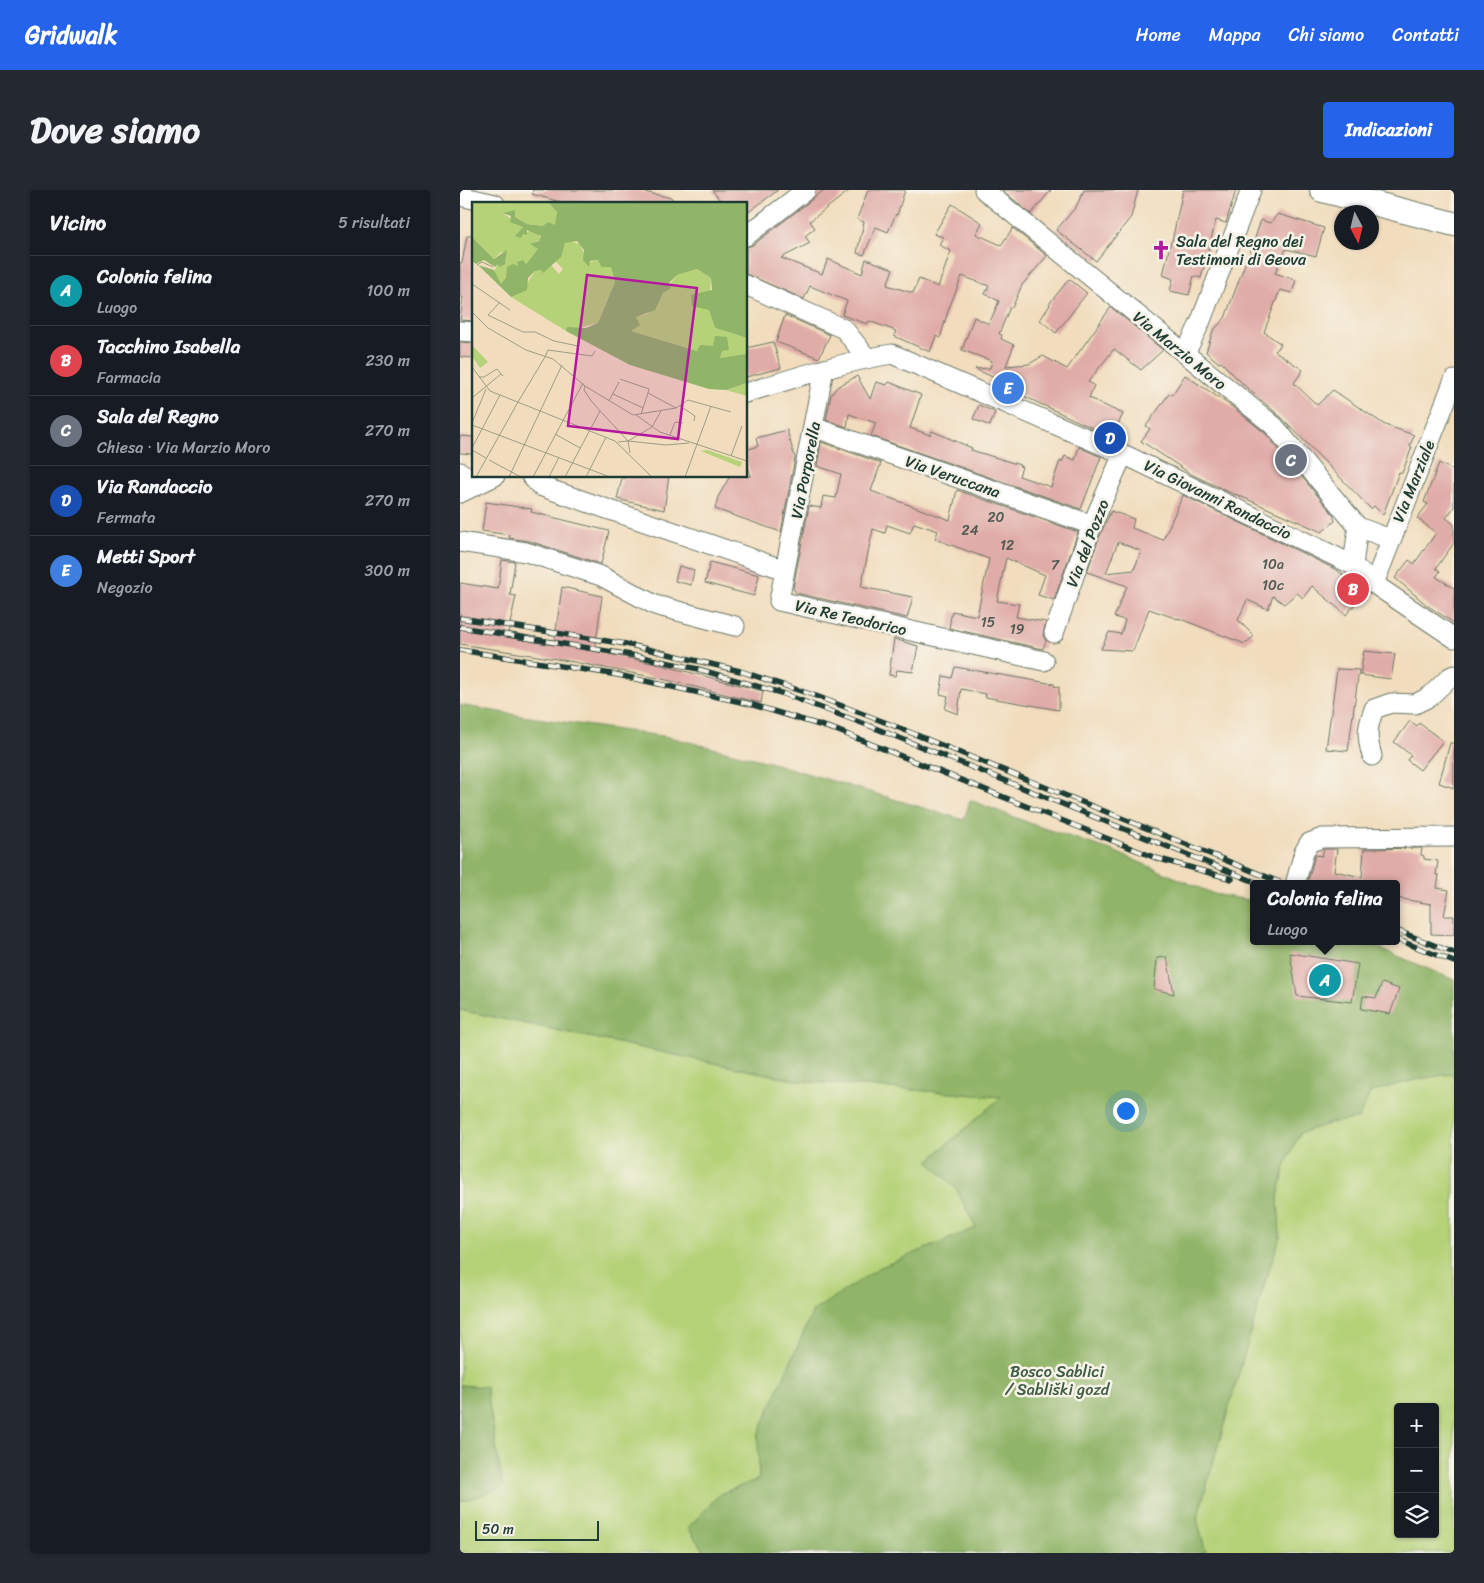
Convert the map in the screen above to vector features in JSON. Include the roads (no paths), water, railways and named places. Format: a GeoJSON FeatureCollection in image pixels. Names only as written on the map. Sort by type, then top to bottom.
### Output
{"type":"FeatureCollection","features":[{"type":"Feature","properties":{"kind":"main road"},"geometry":{"type":"LineString","coordinates":[[1322,190],[1454,224]]}},
{"type":"Feature","properties":{"kind":"street"},"geometry":{"type":"LineString","coordinates":[[748,234],[806,190]]}},
{"type":"Feature","properties":{"kind":"street","name":"Via Marzio Moro"},"geometry":{"type":"LineString","coordinates":[[984,190],[1274,426],[1358,527],[1390,539]]}},
{"type":"Feature","properties":{"kind":"street"},"geometry":{"type":"LineString","coordinates":[[1185,354],[1200,323],[1251,190]]}},
{"type":"Feature","properties":{"kind":"street"},"geometry":{"type":"LineString","coordinates":[[460,196],[486,202]]}},
{"type":"Feature","properties":{"kind":"street"},"geometry":{"type":"LineString","coordinates":[[748,286],[844,329],[867,358]]}},
{"type":"Feature","properties":{"kind":"street","name":"Via Giovanni Randaccio"},"geometry":{"type":"LineString","coordinates":[[748,392],[824,369],[892,354],[1123,454],[1353,565],[1374,584],[1454,638]]}},
{"type":"Feature","properties":{"kind":"street","name":"Via Porporella"},"geometry":{"type":"LineString","coordinates":[[785,570],[824,369]]}},
{"type":"Feature","properties":{"kind":"street","name":"Via Marziale"},"geometry":{"type":"LineString","coordinates":[[1374,584],[1390,539],[1454,380]]}},
{"type":"Feature","properties":{"kind":"street","name":"Via Veruccana"},"geometry":{"type":"LineString","coordinates":[[813,427],[1092,524]]}},
{"type":"Feature","properties":{"kind":"street","name":"Via del Pozzo"},"geometry":{"type":"LineString","coordinates":[[1054,633],[1092,524],[1123,454]]}},
{"type":"Feature","properties":{"kind":"street"},"geometry":{"type":"LineString","coordinates":[[460,472],[472,476]]}},
{"type":"Feature","properties":{"kind":"street"},"geometry":{"type":"LineString","coordinates":[[533,478],[540,486],[785,570]]}},
{"type":"Feature","properties":{"kind":"street"},"geometry":{"type":"LineString","coordinates":[[460,493],[487,480]]}},
{"type":"Feature","properties":{"kind":"street"},"geometry":{"type":"LineString","coordinates":[[1353,565],[1358,527]]}},
{"type":"Feature","properties":{"kind":"street"},"geometry":{"type":"LineString","coordinates":[[460,542],[526,552],[601,576],[654,605],[735,626]]}},
{"type":"Feature","properties":{"kind":"street","name":"Via Re Teodorico"},"geometry":{"type":"LineString","coordinates":[[785,570],[779,601],[1044,661]]}},
{"type":"Feature","properties":{"kind":"street"},"geometry":{"type":"LineString","coordinates":[[1372,756],[1367,727],[1374,709],[1391,703],[1415,704],[1429,697],[1450,677],[1454,676]]}},
{"type":"Feature","properties":{"kind":"street"},"geometry":{"type":"LineString","coordinates":[[1297,880],[1304,852],[1309,843],[1322,838],[1454,837]]}},
{"type":"Feature","properties":{"kind":"railway"},"geometry":{"type":"LineString","coordinates":[[460,618],[626,644],[740,671],[816,696],[887,723],[1274,880]]}},
{"type":"Feature","properties":{"kind":"railway"},"geometry":{"type":"LineString","coordinates":[[460,627],[637,656],[698,669],[781,693],[870,726],[1250,880]]}},
{"type":"Feature","properties":{"kind":"railway"},"geometry":{"type":"LineString","coordinates":[[460,650],[618,675],[750,704],[836,730],[1156,858],[1232,879]]}},
{"type":"Feature","properties":{"kind":"railway"},"geometry":{"type":"LineString","coordinates":[[1400,932],[1454,953]]}},
{"type":"Feature","properties":{"kind":"railway"},"geometry":{"type":"LineString","coordinates":[[1400,941],[1454,962]]}},
{"type":"Feature","properties":{"kind":"place","name":"Sala del Regno dei Testimoni di Geova"},"geometry":{"type":"Point","coordinates":[1161,250]}},
{"type":"Feature","properties":{"kind":"place","name":"Metti Sport"},"geometry":{"type":"Point","coordinates":[1008,388]}},
{"type":"Feature","properties":{"kind":"place","name":"Via Randaccio"},"geometry":{"type":"Point","coordinates":[1110,438]}},
{"type":"Feature","properties":{"kind":"place","name":"Sala del Regno"},"geometry":{"type":"Point","coordinates":[1291,460]}},
{"type":"Feature","properties":{"kind":"place","name":"Tacchino Isabella"},"geometry":{"type":"Point","coordinates":[1353,589]}},
{"type":"Feature","properties":{"kind":"place","name":"Colonia felina"},"geometry":{"type":"Point","coordinates":[1325,980]}},
{"type":"Feature","properties":{"kind":"park label","name":"Bosco Sablici / Sabliški gozd"},"geometry":{"type":"Point","coordinates":[1057,1380]}}]}
